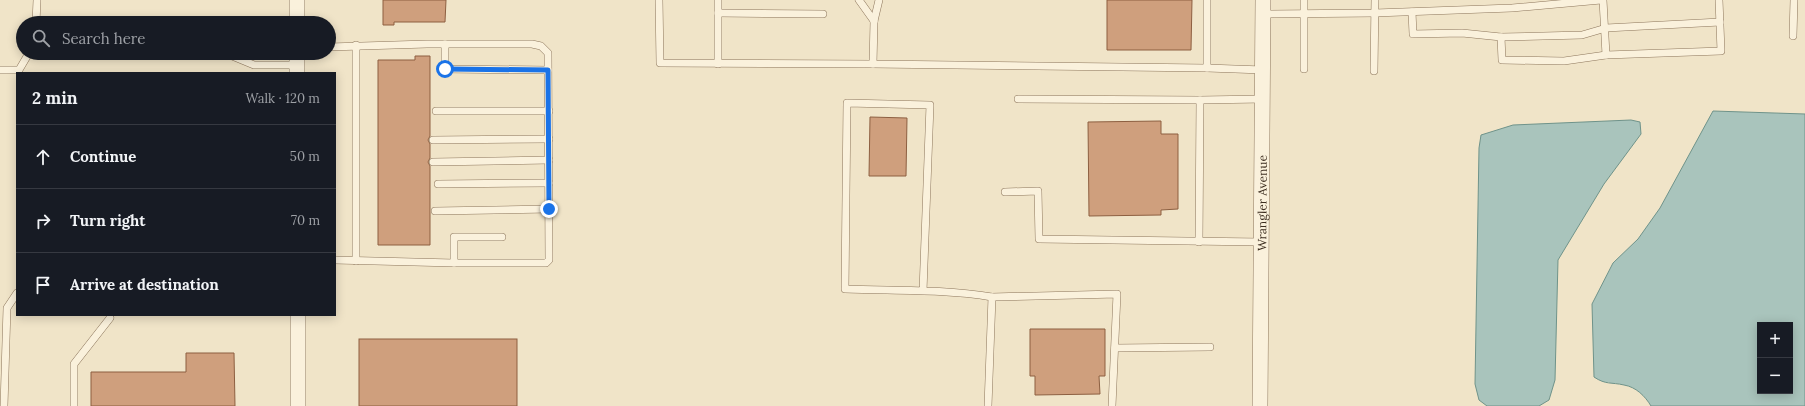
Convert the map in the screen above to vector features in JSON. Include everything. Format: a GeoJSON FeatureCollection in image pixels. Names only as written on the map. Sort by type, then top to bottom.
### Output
{"type":"FeatureCollection","features":[{"type":"Feature","properties":{"kind":"street"},"geometry":{"type":"LineString","coordinates":[[297,0],[297,16]]}},
{"type":"Feature","properties":{"kind":"street","name":"Wrangler Avenue"},"geometry":{"type":"LineString","coordinates":[[1260,406],[1263,7]]}},
{"type":"Feature","properties":{"kind":"street"},"geometry":{"type":"LineString","coordinates":[[298,316],[298,406]]}},
{"type":"Feature","properties":{"kind":"lane"},"geometry":{"type":"LineString","coordinates":[[36,16],[37,0]]}},
{"type":"Feature","properties":{"kind":"lane"},"geometry":{"type":"LineString","coordinates":[[659,0],[660,63],[874,64],[1263,70]]}},
{"type":"Feature","properties":{"kind":"lane"},"geometry":{"type":"LineString","coordinates":[[718,0],[718,64]]}},
{"type":"Feature","properties":{"kind":"lane"},"geometry":{"type":"LineString","coordinates":[[859,0],[874,21]]}},
{"type":"Feature","properties":{"kind":"lane"},"geometry":{"type":"LineString","coordinates":[[874,64],[874,21],[879,0]]}},
{"type":"Feature","properties":{"kind":"lane"},"geometry":{"type":"LineString","coordinates":[[1207,0],[1207,68]]}},
{"type":"Feature","properties":{"kind":"lane"},"geometry":{"type":"LineString","coordinates":[[1304,0],[1304,69]]}},
{"type":"Feature","properties":{"kind":"lane"},"geometry":{"type":"LineString","coordinates":[[1374,71],[1375,0]]}},
{"type":"Feature","properties":{"kind":"lane"},"geometry":{"type":"LineString","coordinates":[[1263,7],[1304,13],[1375,13],[1512,8],[1602,0],[1606,28],[1606,56]]}},
{"type":"Feature","properties":{"kind":"lane"},"geometry":{"type":"LineString","coordinates":[[1501,37],[1502,60],[1564,61],[1606,56],[1721,51],[1719,0]]}},
{"type":"Feature","properties":{"kind":"lane"},"geometry":{"type":"LineString","coordinates":[[1793,36],[1794,0]]}},
{"type":"Feature","properties":{"kind":"lane"},"geometry":{"type":"LineString","coordinates":[[1412,12],[1413,34],[1462,33],[1501,37],[1582,35],[1606,28],[1720,22]]}},
{"type":"Feature","properties":{"kind":"lane"},"geometry":{"type":"LineString","coordinates":[[718,13],[823,14]]}},
{"type":"Feature","properties":{"kind":"lane"},"geometry":{"type":"LineString","coordinates":[[445,44],[445,69],[548,70]]}},
{"type":"Feature","properties":{"kind":"lane"},"geometry":{"type":"LineString","coordinates":[[336,46],[445,44],[532,44],[541,46],[548,53],[549,111],[549,260],[546,263],[454,263],[336,260]]}},
{"type":"Feature","properties":{"kind":"lane"},"geometry":{"type":"LineString","coordinates":[[356,45],[356,261]]}},
{"type":"Feature","properties":{"kind":"lane"},"geometry":{"type":"LineString","coordinates":[[0,70],[19,70],[25,60]]}},
{"type":"Feature","properties":{"kind":"lane"},"geometry":{"type":"LineString","coordinates":[[242,60],[254,65],[297,64]]}},
{"type":"Feature","properties":{"kind":"lane"},"geometry":{"type":"LineString","coordinates":[[1018,99],[1263,99]]}},
{"type":"Feature","properties":{"kind":"lane"},"geometry":{"type":"LineString","coordinates":[[1199,242],[1200,100]]}},
{"type":"Feature","properties":{"kind":"lane"},"geometry":{"type":"LineString","coordinates":[[923,291],[930,105],[847,103],[844,289],[959,292],[992,297],[1117,294],[1112,406]]}},
{"type":"Feature","properties":{"kind":"lane"},"geometry":{"type":"LineString","coordinates":[[436,111],[549,111]]}},
{"type":"Feature","properties":{"kind":"lane"},"geometry":{"type":"LineString","coordinates":[[433,140],[549,139]]}},
{"type":"Feature","properties":{"kind":"lane"},"geometry":{"type":"LineString","coordinates":[[433,162],[549,160]]}},
{"type":"Feature","properties":{"kind":"lane"},"geometry":{"type":"LineString","coordinates":[[438,184],[549,183]]}},
{"type":"Feature","properties":{"kind":"lane"},"geometry":{"type":"LineString","coordinates":[[1004,192],[1038,191],[1039,239],[1261,242]]}},
{"type":"Feature","properties":{"kind":"lane"},"geometry":{"type":"LineString","coordinates":[[435,211],[549,209]]}},
{"type":"Feature","properties":{"kind":"lane"},"geometry":{"type":"LineString","coordinates":[[454,263],[454,237],[502,237]]}},
{"type":"Feature","properties":{"kind":"lane"},"geometry":{"type":"LineString","coordinates":[[4,406],[7,308],[16,294]]}},
{"type":"Feature","properties":{"kind":"lane"},"geometry":{"type":"LineString","coordinates":[[988,406],[992,297]]}},
{"type":"Feature","properties":{"kind":"lane"},"geometry":{"type":"LineString","coordinates":[[74,406],[74,364],[110,318]]}},
{"type":"Feature","properties":{"kind":"lane"},"geometry":{"type":"LineString","coordinates":[[1115,348],[1210,347]]}},
{"type":"Feature","properties":{"kind":"water"},"geometry":{"type":"Polygon","coordinates":[[[1713,111],[1805,114],[1805,406],[1651,406],[1643,395],[1636,390],[1628,386],[1598,380],[1594,377],[1592,304],[1613,263],[1638,239],[1660,208],[1713,111]]]}},
{"type":"Feature","properties":{"kind":"water"},"geometry":{"type":"Polygon","coordinates":[[[1631,120],[1640,122],[1641,134],[1604,184],[1558,260],[1555,380],[1549,400],[1539,406],[1487,406],[1479,400],[1475,384],[1479,148],[1481,135],[1513,125],[1631,120]]]}},
{"type":"Feature","properties":{"kind":"building"},"geometry":{"type":"Polygon","coordinates":[[[383,0],[446,0],[445,22],[394,22],[394,25],[383,25],[383,0]]]}},
{"type":"Feature","properties":{"kind":"building"},"geometry":{"type":"Polygon","coordinates":[[[1107,0],[1192,0],[1191,50],[1107,50],[1107,0]]]}},
{"type":"Feature","properties":{"kind":"building"},"geometry":{"type":"Polygon","coordinates":[[[415,56],[430,56],[430,136],[428,140],[430,144],[430,158],[428,162],[430,166],[430,245],[378,245],[378,60],[415,60],[415,56]]]}},
{"type":"Feature","properties":{"kind":"building"},"geometry":{"type":"Polygon","coordinates":[[[870,117],[907,118],[906,176],[869,176],[870,117]]]}},
{"type":"Feature","properties":{"kind":"building"},"geometry":{"type":"Polygon","coordinates":[[[1161,121],[1161,134],[1178,134],[1178,209],[1161,210],[1161,215],[1089,216],[1088,122],[1161,121]]]}},
{"type":"Feature","properties":{"kind":"building"},"geometry":{"type":"Polygon","coordinates":[[[1030,329],[1105,329],[1105,376],[1099,376],[1100,394],[1035,395],[1035,376],[1030,376],[1030,329]]]}},
{"type":"Feature","properties":{"kind":"building"},"geometry":{"type":"Polygon","coordinates":[[[359,339],[517,339],[517,406],[359,406],[359,339]]]}},
{"type":"Feature","properties":{"kind":"building"},"geometry":{"type":"Polygon","coordinates":[[[186,353],[234,353],[235,406],[91,406],[91,372],[186,372],[186,353]]]}},
{"type":"Feature","properties":{"kind":"route"},"geometry":{"type":"LineString","coordinates":[[445,69],[548,70],[549,209]]}}]}
